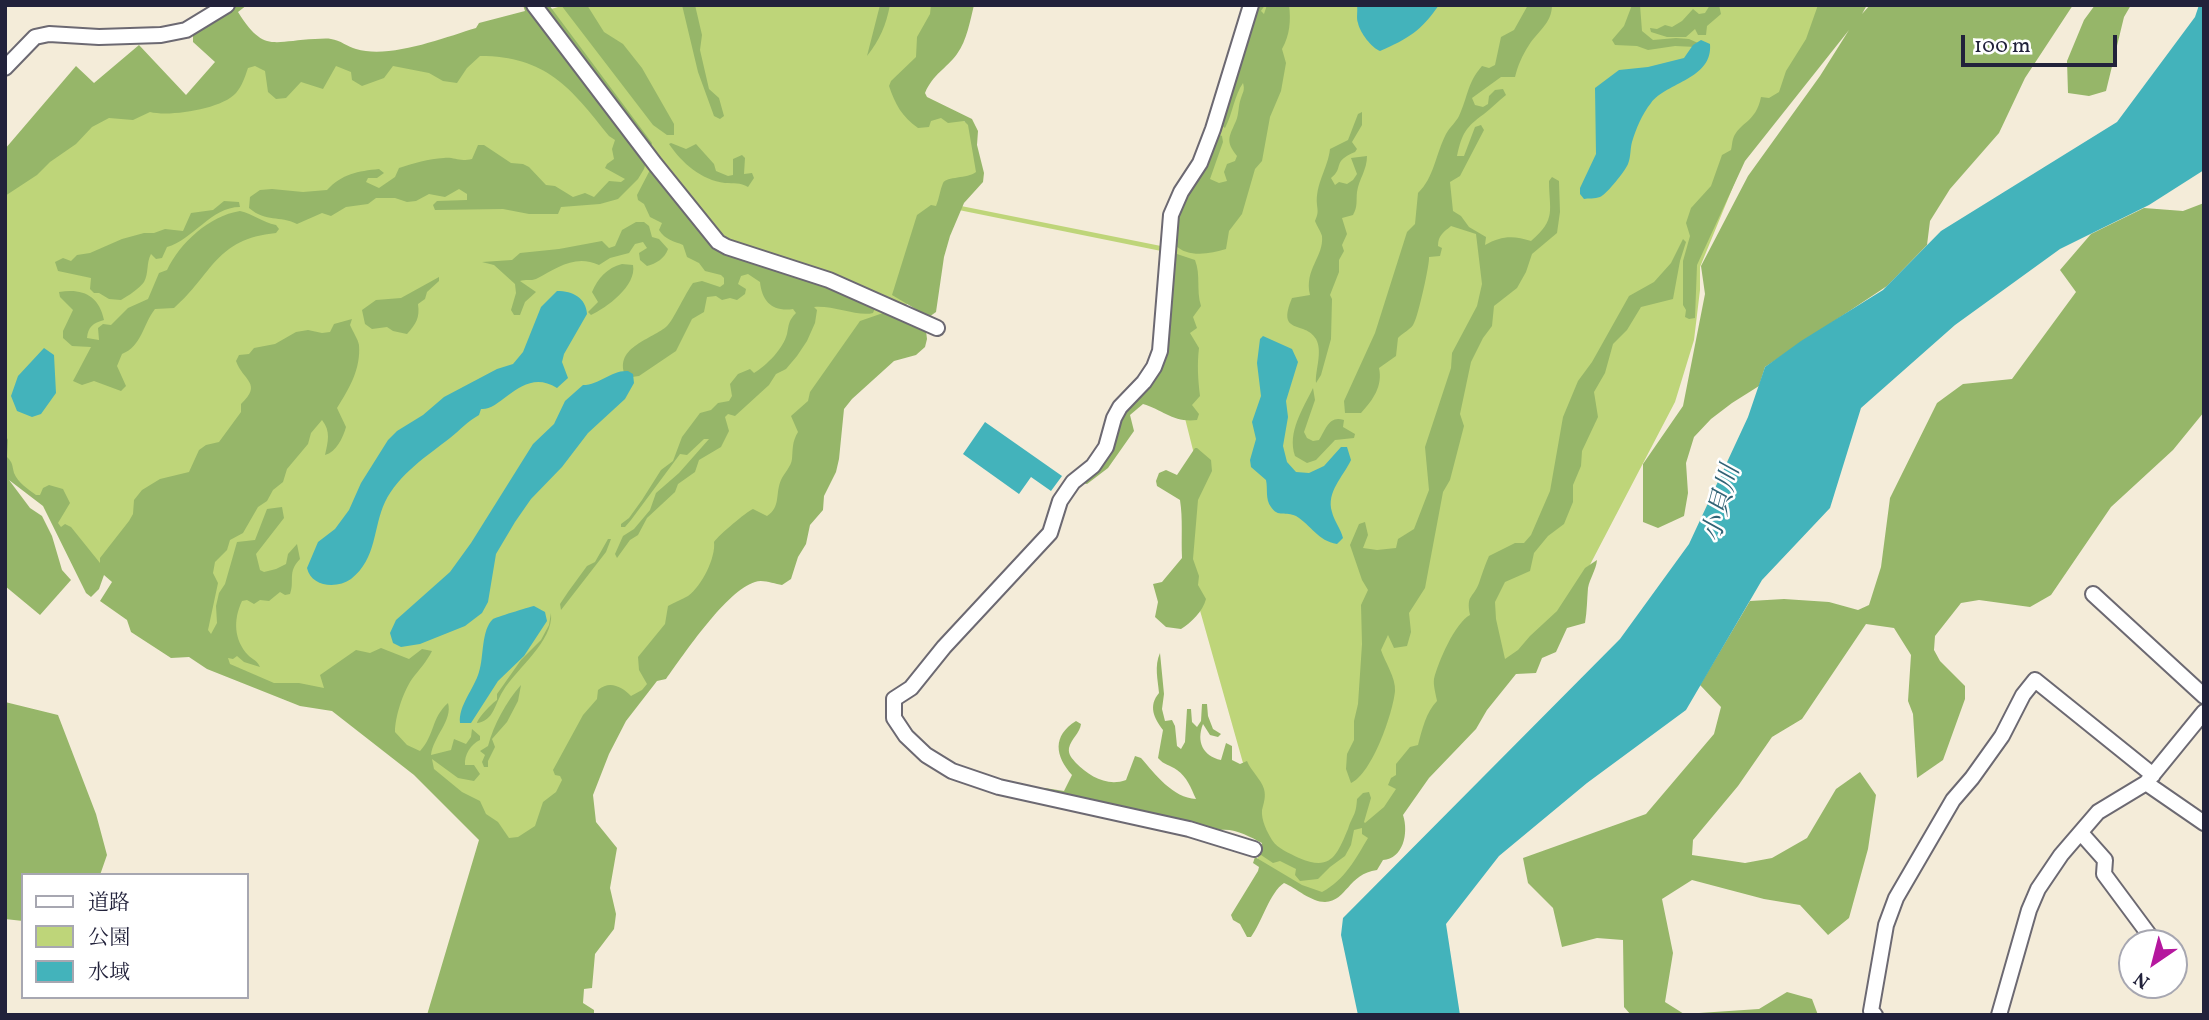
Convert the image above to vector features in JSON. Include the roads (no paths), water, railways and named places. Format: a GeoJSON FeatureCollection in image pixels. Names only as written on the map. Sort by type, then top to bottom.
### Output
{"type":"FeatureCollection","features":[{"type":"Feature","properties":{"kind":"street"},"geometry":{"type":"LineString","coordinates":[[5,68],[35,37],[48,34],[99,37],[161,35],[186,30],[227,5]]}},
{"type":"Feature","properties":{"kind":"street"},"geometry":{"type":"LineString","coordinates":[[534,5],[718,242],[830,280],[936,328]]}},
{"type":"Feature","properties":{"kind":"street"},"geometry":{"type":"LineString","coordinates":[[1251,5],[1213,129],[1200,163],[1181,192],[1171,215],[1160,351],[1154,367],[1120,407],[1106,447],[1093,466],[1073,482],[1060,501],[1050,533],[944,646],[911,688],[894,699],[894,718],[906,736],[926,755],[952,771],[999,787],[1189,829],[1254,849]]}},
{"type":"Feature","properties":{"kind":"street"},"geometry":{"type":"LineString","coordinates":[[2093,594],[2102,599],[2204,696]]}},
{"type":"Feature","properties":{"kind":"street"},"geometry":{"type":"LineString","coordinates":[[1875,1015],[1871,1011],[1873,987],[1886,925],[1896,898],[1953,800],[2002,736],[2023,695],[2035,680],[2204,823]]}},
{"type":"Feature","properties":{"kind":"street"},"geometry":{"type":"LineString","coordinates":[[1999,1015],[2029,910],[2038,889],[2098,812],[2149,779],[2204,712]]}},
{"type":"Feature","properties":{"kind":"street"},"geometry":{"type":"LineString","coordinates":[[2081,833],[2105,860],[2104,874],[2145,929]]}},
{"type":"Feature","properties":{"kind":"water"},"geometry":{"type":"Polygon","coordinates":[[[1357,5],[1439,5],[1413,33],[1380,51],[1361,31],[1357,21],[1357,5]]]}},
{"type":"Feature","properties":{"kind":"water","name":"小貝川"},"geometry":{"type":"Polygon","coordinates":[[[2199,5],[2204,5],[2204,170],[2149,205],[2060,249],[1955,325],[1861,408],[1830,508],[1762,580],[1686,710],[1587,783],[1499,856],[1446,924],[1460,1015],[1358,1015],[1341,935],[1343,918],[1620,639],[1689,544],[1748,417],[1765,367],[1801,341],[1883,290],[1941,231],[2117,122],[2195,17],[2199,5]]]}},
{"type":"Feature","properties":{"kind":"water"},"geometry":{"type":"Polygon","coordinates":[[[1701,40],[1710,44],[1709,56],[1704,65],[1697,73],[1667,90],[1651,103],[1637,127],[1629,161],[1623,172],[1603,195],[1584,199],[1580,188],[1596,154],[1595,88],[1619,70],[1648,67],[1684,58],[1693,45],[1701,40]]]}},
{"type":"Feature","properties":{"kind":"water"},"geometry":{"type":"Polygon","coordinates":[[[557,291],[578,296],[587,314],[564,354],[562,362],[568,378],[557,388],[534,382],[514,391],[489,408],[481,409],[479,415],[414,466],[391,492],[381,512],[366,562],[359,571],[351,579],[339,584],[325,584],[314,579],[307,568],[318,542],[335,529],[349,510],[361,483],[388,440],[444,397],[497,369],[513,364],[523,352],[541,307],[557,291]]]}},
{"type":"Feature","properties":{"kind":"water"},"geometry":{"type":"Polygon","coordinates":[[[1263,336],[1292,349],[1298,362],[1286,401],[1288,417],[1283,446],[1287,462],[1296,472],[1309,473],[1324,466],[1341,447],[1347,447],[1351,460],[1331,498],[1333,515],[1343,538],[1337,544],[1320,536],[1296,516],[1274,510],[1268,501],[1266,480],[1251,467],[1250,460],[1256,439],[1252,422],[1261,396],[1257,363],[1260,339],[1263,336]]]}},
{"type":"Feature","properties":{"kind":"water"},"geometry":{"type":"Polygon","coordinates":[[[44,348],[54,355],[56,393],[41,414],[32,417],[17,411],[11,396],[18,376],[44,348]]]}},
{"type":"Feature","properties":{"kind":"water"},"geometry":{"type":"Polygon","coordinates":[[[628,371],[633,374],[634,383],[625,399],[588,433],[562,467],[531,499],[515,522],[496,554],[488,602],[482,613],[465,626],[420,644],[401,647],[393,643],[390,633],[396,620],[450,572],[533,444],[554,424],[565,401],[583,385],[628,371]]]}},
{"type":"Feature","properties":{"kind":"water"},"geometry":{"type":"Polygon","coordinates":[[[985,422],[1062,476],[1051,491],[1031,477],[1019,494],[963,454],[985,422]]]}},
{"type":"Feature","properties":{"kind":"water"},"geometry":{"type":"Polygon","coordinates":[[[534,606],[545,612],[547,621],[524,656],[498,681],[471,723],[460,723],[461,710],[481,666],[489,624],[495,618],[534,606]]]}}]}
